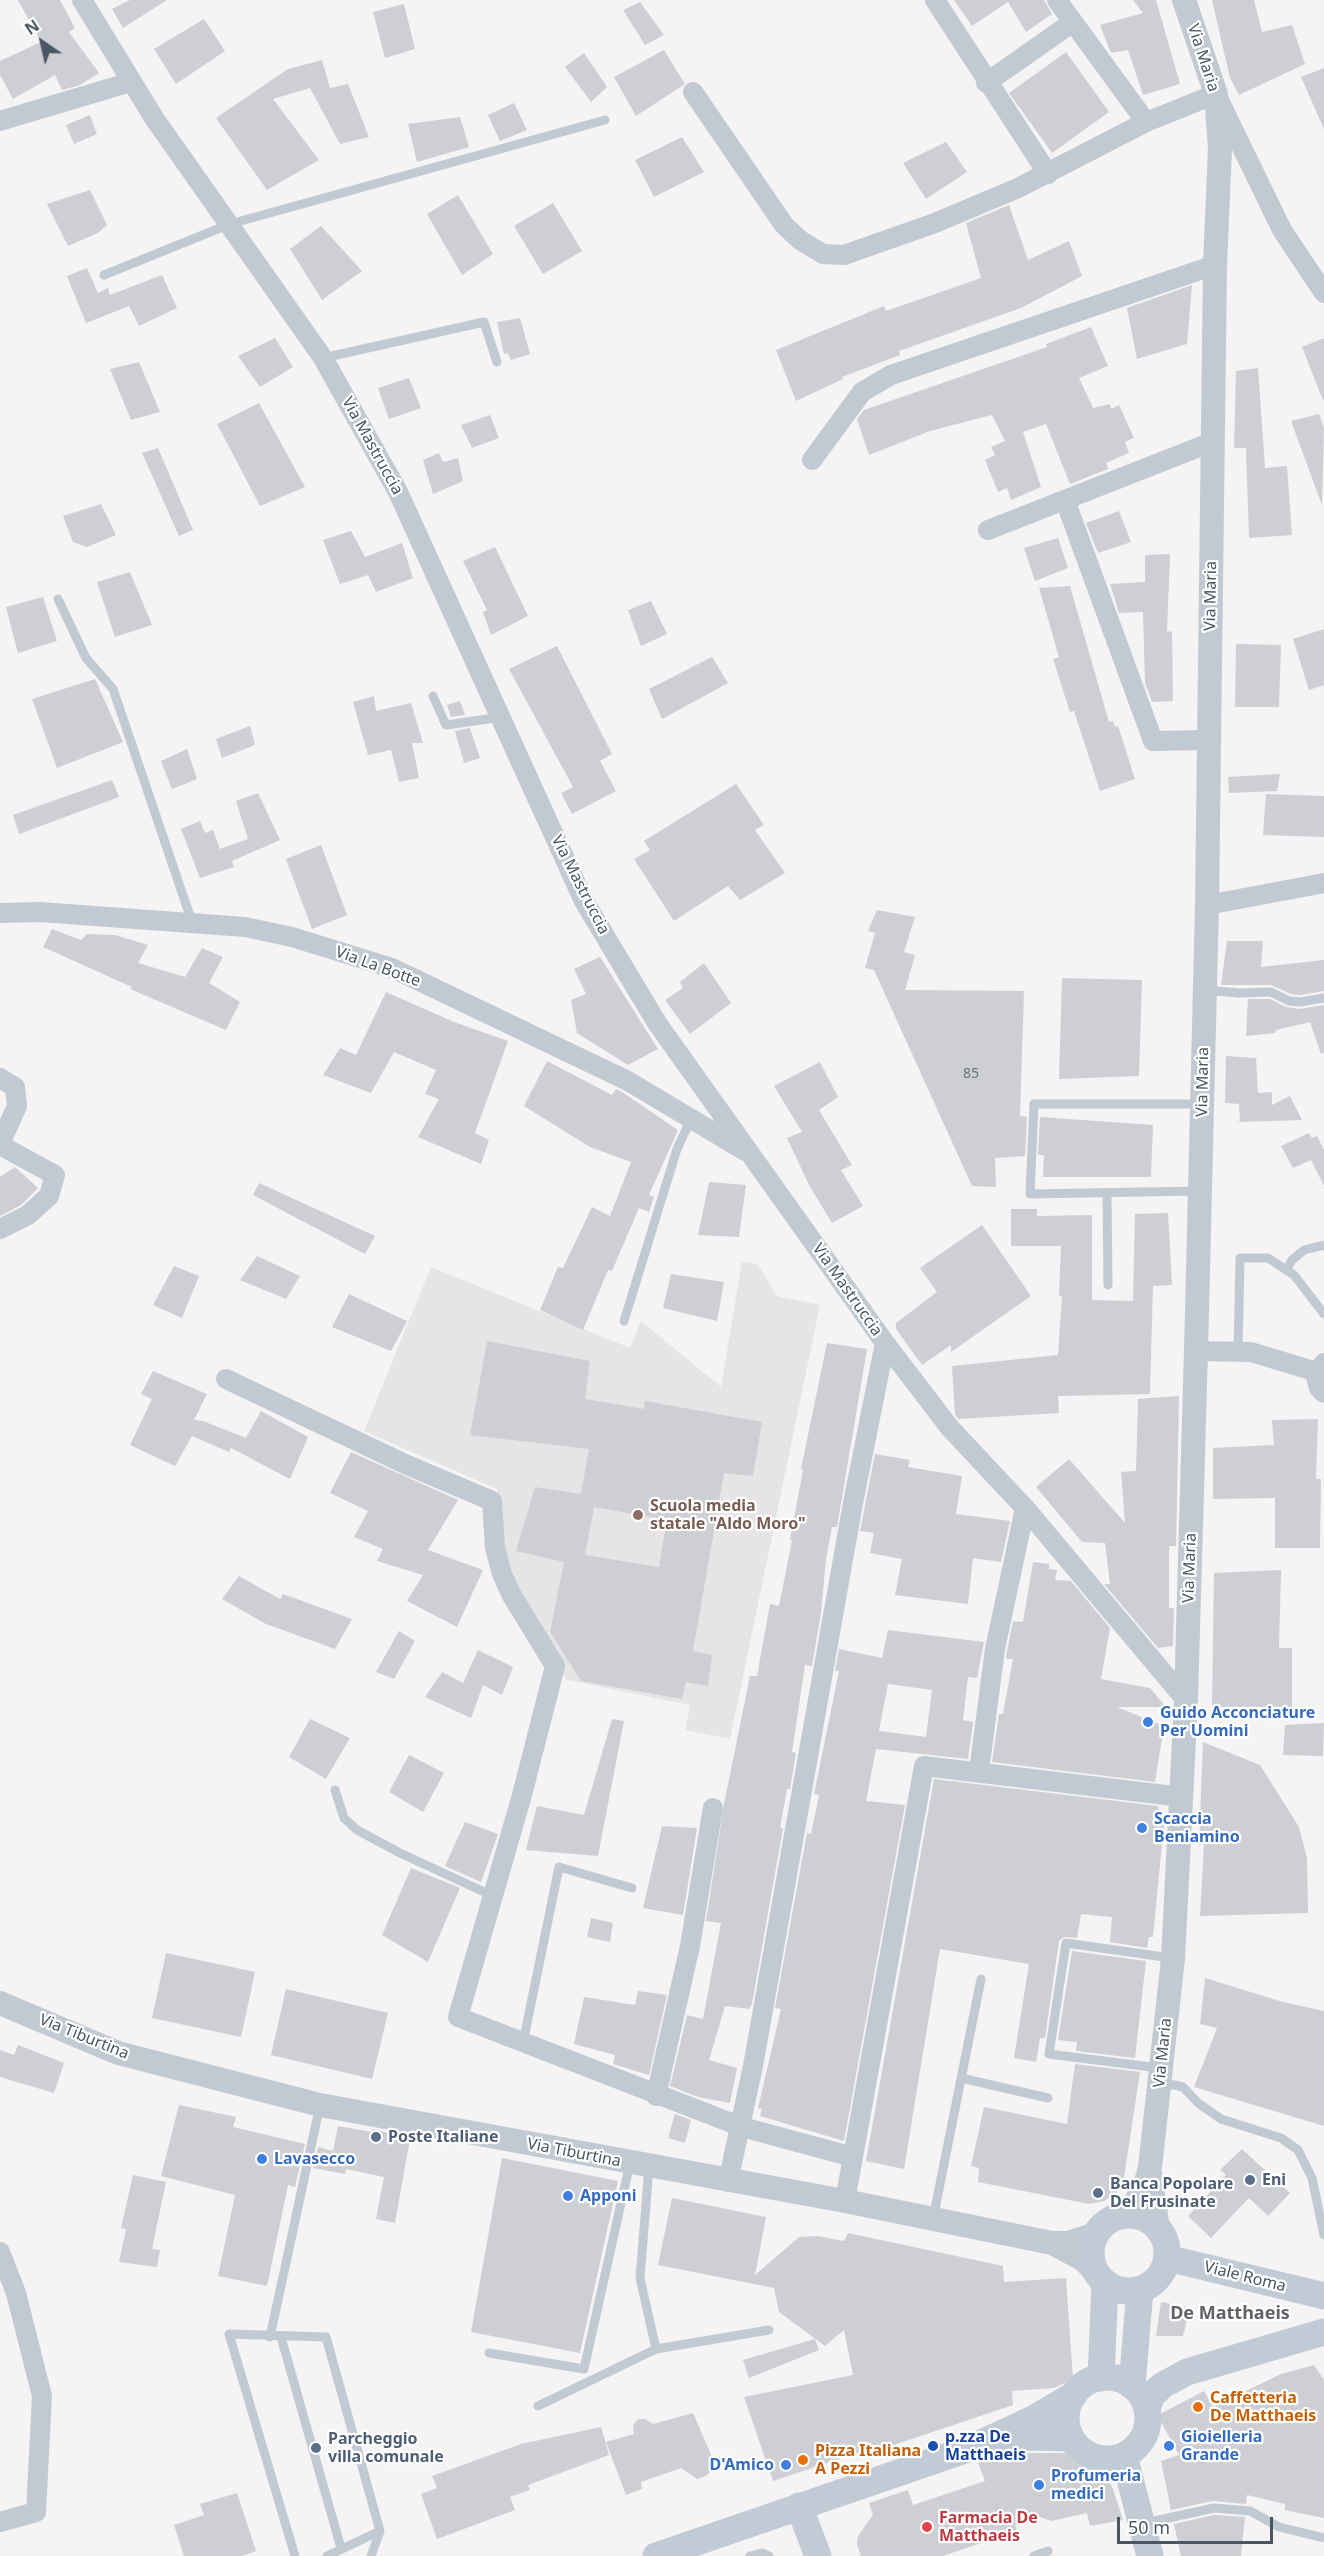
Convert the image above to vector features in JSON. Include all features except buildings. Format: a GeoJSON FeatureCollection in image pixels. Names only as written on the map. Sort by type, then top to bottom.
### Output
{"type":"FeatureCollection","features":[{"type":"Feature","properties":{"kind":"main road"},"geometry":{"type":"LineString","coordinates":[[1101,2278],[1122,2290],[1140,2289],[1161,2274],[1167,2258],[1165,2243],[1158,2229],[1142,2218],[1112,2222],[1095,2237],[1091,2256],[1101,2278],[1101,2378]]}},
{"type":"Feature","properties":{"kind":"main road","name":"Viale Roma"},"geometry":{"type":"LineString","coordinates":[[1167,2258],[1324,2296]]}},
{"type":"Feature","properties":{"kind":"main road"},"geometry":{"type":"LineString","coordinates":[[1132,2386],[1140,2289]]}},
{"type":"Feature","properties":{"kind":"main road"},"geometry":{"type":"LineString","coordinates":[[1074,2395],[1066,2416],[1071,2438],[1084,2452],[1093,2457],[1104,2459],[1124,2456],[1135,2448],[1143,2436],[1147,2423],[1147,2409],[1152,2395],[1163,2385],[1187,2372],[1323,2337]]}},
{"type":"Feature","properties":{"kind":"main road"},"geometry":{"type":"LineString","coordinates":[[656,2556],[971,2448],[1035,2418],[1074,2395],[1090,2381],[1101,2378],[1122,2380],[1132,2386],[1147,2409]]}},
{"type":"Feature","properties":{"kind":"main road"},"geometry":{"type":"LineString","coordinates":[[971,2448],[1029,2437],[1071,2438]]}},
{"type":"Feature","properties":{"kind":"main road"},"geometry":{"type":"LineString","coordinates":[[1124,2456],[1150,2556]]}},
{"type":"Feature","properties":{"kind":"main road"},"geometry":{"type":"LineString","coordinates":[[799,2506],[818,2556]]}},
{"type":"Feature","properties":{"kind":"street"},"geometry":{"type":"LineString","coordinates":[[935,0],[986,83],[1048,174]]}},
{"type":"Feature","properties":{"kind":"street"},"geometry":{"type":"LineString","coordinates":[[1057,0],[1146,122]]}},
{"type":"Feature","properties":{"kind":"street","name":"Via Maria"},"geometry":{"type":"LineString","coordinates":[[1150,2167],[1173,1959],[1186,1700],[1207,905],[1215,265],[1220,148],[1216,94],[1184,0]]}},
{"type":"Feature","properties":{"kind":"street","name":"Via Mastruccia"},"geometry":{"type":"LineString","coordinates":[[84,1],[154,118],[323,358],[398,492],[584,901],[657,1023],[885,1343],[950,1428],[1024,1508],[1186,1700]]}},
{"type":"Feature","properties":{"kind":"street"},"geometry":{"type":"LineString","coordinates":[[986,83],[1073,22]]}},
{"type":"Feature","properties":{"kind":"street"},"geometry":{"type":"LineString","coordinates":[[0,121],[131,82]]}},
{"type":"Feature","properties":{"kind":"street"},"geometry":{"type":"LineString","coordinates":[[693,92],[784,225],[800,240],[823,254],[844,255],[945,219],[1048,174],[1146,122],[1216,94],[1282,230],[1324,293]]}},
{"type":"Feature","properties":{"kind":"street"},"geometry":{"type":"LineString","coordinates":[[812,460],[862,392],[891,375],[1215,265]]}},
{"type":"Feature","properties":{"kind":"street"},"geometry":{"type":"LineString","coordinates":[[988,530],[1212,442]]}},
{"type":"Feature","properties":{"kind":"street"},"geometry":{"type":"LineString","coordinates":[[1065,500],[1153,741],[1209,740]]}},
{"type":"Feature","properties":{"kind":"street"},"geometry":{"type":"LineString","coordinates":[[1207,905],[1324,883]]}},
{"type":"Feature","properties":{"kind":"street","name":"Via La Botte"},"geometry":{"type":"LineString","coordinates":[[0,913],[40,912],[245,927],[292,937],[392,968],[628,1081],[752,1156]]}},
{"type":"Feature","properties":{"kind":"street"},"geometry":{"type":"LineString","coordinates":[[0,1078],[15,1087],[17,1106],[0,1144],[56,1175],[50,1196],[28,1215],[0,1229]]}},
{"type":"Feature","properties":{"kind":"street"},"geometry":{"type":"LineString","coordinates":[[728,2182],[742,2127],[853,1503],[885,1343]]}},
{"type":"Feature","properties":{"kind":"street"},"geometry":{"type":"LineString","coordinates":[[1196,1352],[1251,1352],[1320,1367],[1316,1383],[1324,1393]]}},
{"type":"Feature","properties":{"kind":"street"},"geometry":{"type":"LineString","coordinates":[[226,1379],[405,1464],[492,1501],[495,1548],[502,1574],[511,1594],[555,1666],[458,2017],[656,2096],[742,2127],[853,2157]]}},
{"type":"Feature","properties":{"kind":"street"},"geometry":{"type":"LineString","coordinates":[[979,1771],[995,1649],[1024,1508]]}},
{"type":"Feature","properties":{"kind":"street"},"geometry":{"type":"LineString","coordinates":[[845,2201],[924,1766],[1182,1797]]}},
{"type":"Feature","properties":{"kind":"street"},"geometry":{"type":"LineString","coordinates":[[656,2096],[690,1946],[713,1808]]}},
{"type":"Feature","properties":{"kind":"street","name":"Via Tiburtina"},"geometry":{"type":"LineString","coordinates":[[0,2003],[118,2053],[320,2105],[728,2182],[845,2201],[1052,2243]]}},
{"type":"Feature","properties":{"kind":"street"},"geometry":{"type":"LineString","coordinates":[[1052,2243],[1076,2240],[1112,2222],[1135,2203],[1145,2186],[1150,2167]]}},
{"type":"Feature","properties":{"kind":"street"},"geometry":{"type":"LineString","coordinates":[[1150,2167],[1158,2229]]}},
{"type":"Feature","properties":{"kind":"street"},"geometry":{"type":"LineString","coordinates":[[1052,2243],[1084,2260],[1101,2278]]}},
{"type":"Feature","properties":{"kind":"street"},"geometry":{"type":"LineString","coordinates":[[0,2252],[16,2293],[42,2396],[36,2512],[0,2522]]}},
{"type":"Feature","properties":{"kind":"lane"},"geometry":{"type":"LineString","coordinates":[[104,275],[230,224],[605,120]]}},
{"type":"Feature","properties":{"kind":"lane"},"geometry":{"type":"LineString","coordinates":[[323,358],[484,322],[497,362]]}},
{"type":"Feature","properties":{"kind":"lane"},"geometry":{"type":"LineString","coordinates":[[58,599],[86,658],[113,689],[192,922]]}},
{"type":"Feature","properties":{"kind":"lane"},"geometry":{"type":"LineString","coordinates":[[433,696],[446,725],[501,717]]}},
{"type":"Feature","properties":{"kind":"lane"},"geometry":{"type":"LineString","coordinates":[[1205,990],[1239,993],[1271,992],[1289,1001],[1300,1002],[1324,998]]}},
{"type":"Feature","properties":{"kind":"lane"},"geometry":{"type":"LineString","coordinates":[[1200,1191],[1030,1194],[1034,1104],[1202,1104]]}},
{"type":"Feature","properties":{"kind":"lane"},"geometry":{"type":"LineString","coordinates":[[624,1321],[677,1149],[691,1119]]}},
{"type":"Feature","properties":{"kind":"lane"},"geometry":{"type":"LineString","coordinates":[[1107,1193],[1108,1285]]}},
{"type":"Feature","properties":{"kind":"lane"},"geometry":{"type":"LineString","coordinates":[[1286,1270],[1292,1260],[1304,1250],[1324,1245]]}},
{"type":"Feature","properties":{"kind":"lane"},"geometry":{"type":"LineString","coordinates":[[1238,1352],[1240,1258],[1268,1258],[1294,1275],[1324,1314]]}},
{"type":"Feature","properties":{"kind":"lane"},"geometry":{"type":"LineString","coordinates":[[335,1790],[344,1818],[357,1830],[400,1854],[493,1896]]}},
{"type":"Feature","properties":{"kind":"lane"},"geometry":{"type":"LineString","coordinates":[[523,2043],[559,1867],[632,1888]]}},
{"type":"Feature","properties":{"kind":"lane"},"geometry":{"type":"LineString","coordinates":[[1173,1959],[1066,1943],[1049,2054],[1160,2075],[1183,2087],[1198,2103],[1221,2119],[1281,2138],[1298,2150],[1312,2178],[1324,2235]]}},
{"type":"Feature","properties":{"kind":"lane"},"geometry":{"type":"LineString","coordinates":[[933,2219],[981,1979]]}},
{"type":"Feature","properties":{"kind":"lane"},"geometry":{"type":"LineString","coordinates":[[961,2078],[1048,2098]]}},
{"type":"Feature","properties":{"kind":"lane"},"geometry":{"type":"LineString","coordinates":[[270,2337],[320,2105]]}},
{"type":"Feature","properties":{"kind":"lane"},"geometry":{"type":"LineString","coordinates":[[639,2165],[640,2278],[656,2349]]}},
{"type":"Feature","properties":{"kind":"lane"},"geometry":{"type":"LineString","coordinates":[[489,2353],[584,2369],[639,2165]]}},
{"type":"Feature","properties":{"kind":"lane"},"geometry":{"type":"LineString","coordinates":[[538,2406],[656,2349],[769,2330]]}},
{"type":"Feature","properties":{"kind":"lane"},"geometry":{"type":"LineString","coordinates":[[295,2556],[229,2334],[326,2337],[380,2531],[371,2556]]}},
{"type":"Feature","properties":{"kind":"lane"},"geometry":{"type":"LineString","coordinates":[[281,2337],[341,2548]]}},
{"type":"Feature","properties":{"kind":"lane"},"geometry":{"type":"LineString","coordinates":[[1143,2524],[1214,2508],[1250,2511],[1279,2527],[1324,2538]]}},
{"type":"Feature","properties":{"kind":"lane"},"geometry":{"type":"LineString","coordinates":[[327,2556],[380,2531]]}},
{"type":"Feature","properties":{"kind":"lane"},"geometry":{"type":"LineString","coordinates":[[1034,2556],[1048,2551]]}},
{"type":"Feature","properties":{"kind":"lane"},"geometry":{"type":"LineString","coordinates":[[750,2556],[762,2553],[769,2556]]}},
{"type":"Feature","properties":{"kind":"shaded area","name":"Scuola media statale \"Aldo Moro\""},"geometry":{"type":"Polygon","coordinates":[[[742,1262],[758,1264],[777,1296],[820,1305],[730,1739],[685,1730],[690,1705],[567,1680],[527,1613],[509,1574],[500,1541],[497,1489],[364,1431],[431,1267],[630,1348],[641,1321],[721,1387],[742,1262]]]}},
{"type":"Feature","properties":{"kind":"place","name":"Scuola media statale \"Aldo Moro\""},"geometry":{"type":"Point","coordinates":[638,1515]}},
{"type":"Feature","properties":{"kind":"place","name":"Guido Acconciature Per Uomini"},"geometry":{"type":"Point","coordinates":[1148,1722]}},
{"type":"Feature","properties":{"kind":"place","name":"Scaccia Beniamino"},"geometry":{"type":"Point","coordinates":[1142,1828]}},
{"type":"Feature","properties":{"kind":"place","name":"Poste Italiane"},"geometry":{"type":"Point","coordinates":[376,2137]}},
{"type":"Feature","properties":{"kind":"place","name":"Lavasecco"},"geometry":{"type":"Point","coordinates":[262,2159]}},
{"type":"Feature","properties":{"kind":"place","name":"Eni"},"geometry":{"type":"Point","coordinates":[1250,2180]}},
{"type":"Feature","properties":{"kind":"place","name":"Banca Popolare Del Frusinate"},"geometry":{"type":"Point","coordinates":[1098,2193]}},
{"type":"Feature","properties":{"kind":"place","name":"Apponi"},"geometry":{"type":"Point","coordinates":[568,2196]}},
{"type":"Feature","properties":{"kind":"place","name":"Caffetteria De Matthaeis"},"geometry":{"type":"Point","coordinates":[1198,2407]}},
{"type":"Feature","properties":{"kind":"place","name":"p.zza De Matthaeis"},"geometry":{"type":"Point","coordinates":[933,2446]}},
{"type":"Feature","properties":{"kind":"place","name":"Gioielleria Grande"},"geometry":{"type":"Point","coordinates":[1169,2446]}},
{"type":"Feature","properties":{"kind":"place","name":"Parcheggio villa comunale"},"geometry":{"type":"Point","coordinates":[316,2448]}},
{"type":"Feature","properties":{"kind":"place","name":"Pizza Italiana A Pezzi"},"geometry":{"type":"Point","coordinates":[803,2460]}},
{"type":"Feature","properties":{"kind":"place","name":"D'Amico"},"geometry":{"type":"Point","coordinates":[786,2465]}},
{"type":"Feature","properties":{"kind":"place","name":"Profumeria medici"},"geometry":{"type":"Point","coordinates":[1039,2485]}},
{"type":"Feature","properties":{"kind":"place","name":"Farmacia De Matthaeis"},"geometry":{"type":"Point","coordinates":[927,2527]}},
{"type":"Feature","properties":{"kind":"district","name":"De Matthaeis"},"geometry":{"type":"Point","coordinates":[1230,2314]}}]}
